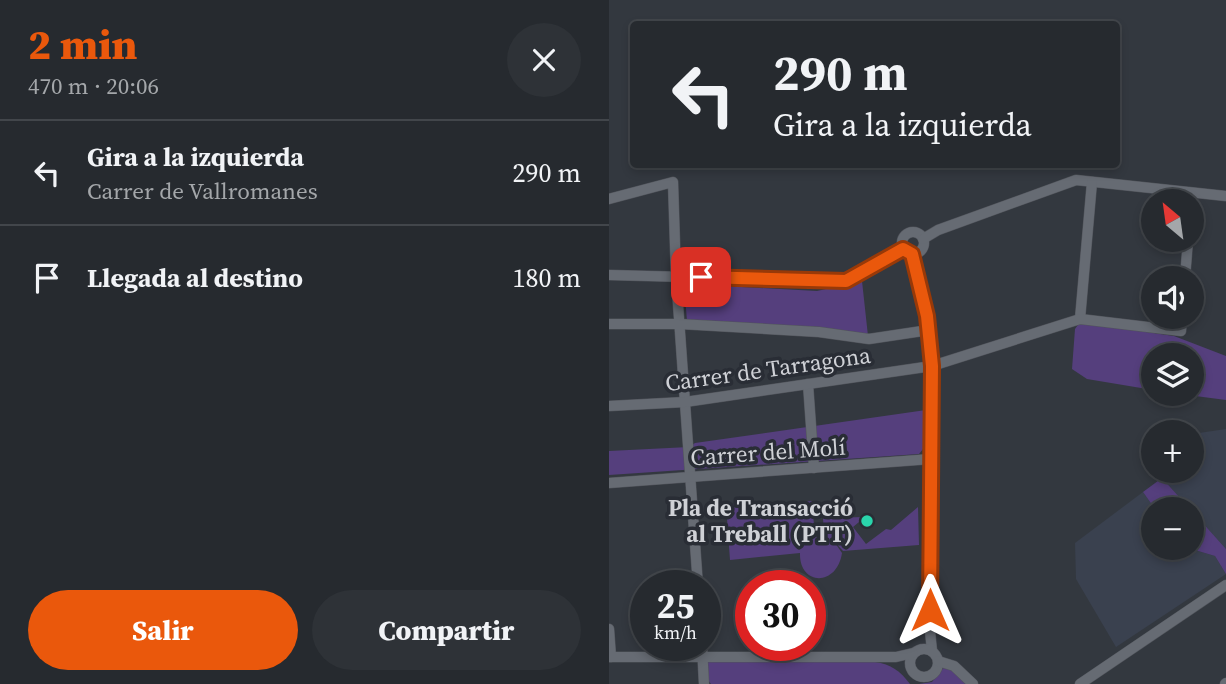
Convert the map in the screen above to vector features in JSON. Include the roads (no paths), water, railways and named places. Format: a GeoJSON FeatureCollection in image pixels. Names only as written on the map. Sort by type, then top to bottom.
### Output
{"type":"FeatureCollection","features":[{"type":"Feature","properties":{"kind":"street"},"geometry":{"type":"LineString","coordinates":[[923,239],[938,230],[1076,180],[1141,189]]}},
{"type":"Feature","properties":{"kind":"street"},"geometry":{"type":"LineString","coordinates":[[609,199],[673,182],[676,276],[697,570]]}},
{"type":"Feature","properties":{"kind":"street"},"geometry":{"type":"LineString","coordinates":[[1092,182],[1080,319],[1141,326]]}},
{"type":"Feature","properties":{"kind":"street"},"geometry":{"type":"LineString","coordinates":[[1204,197],[1226,196]]}},
{"type":"Feature","properties":{"kind":"street"},"geometry":{"type":"LineString","coordinates":[[609,275],[846,281],[908,252],[922,250],[923,239],[918,233],[907,233],[902,239],[908,252],[920,279],[932,366],[930,631],[937,669],[927,677],[913,675],[896,657]]}},
{"type":"Feature","properties":{"kind":"street","name":"Carrer de Tarragona"},"geometry":{"type":"LineString","coordinates":[[609,406],[685,402],[932,366],[1080,319]]}},
{"type":"Feature","properties":{"kind":"street"},"geometry":{"type":"LineString","coordinates":[[609,324],[680,324],[819,332],[869,339],[929,330]]}},
{"type":"Feature","properties":{"kind":"street"},"geometry":{"type":"LineString","coordinates":[[1164,329],[1181,329]]}},
{"type":"Feature","properties":{"kind":"street"},"geometry":{"type":"LineString","coordinates":[[808,384],[814,468]]}},
{"type":"Feature","properties":{"kind":"street","name":"Carrer del Molí"},"geometry":{"type":"LineString","coordinates":[[609,483],[931,459]]}},
{"type":"Feature","properties":{"kind":"street"},"geometry":{"type":"LineString","coordinates":[[1080,684],[1226,584]]}},
{"type":"Feature","properties":{"kind":"street"},"geometry":{"type":"LineString","coordinates":[[609,629],[610,657],[630,656]]}},
{"type":"Feature","properties":{"kind":"street"},"geometry":{"type":"LineString","coordinates":[[913,675],[909,661],[930,631]]}},
{"type":"Feature","properties":{"kind":"street"},"geometry":{"type":"LineString","coordinates":[[721,652],[896,657],[926,649],[954,666],[973,684]]}},
{"type":"Feature","properties":{"kind":"street"},"geometry":{"type":"LineString","coordinates":[[703,661],[704,684]]}},
{"type":"Feature","properties":{"kind":"place","name":"Pla de Transacció al Treball (PTT)"},"geometry":{"type":"Point","coordinates":[867,521]}}]}
